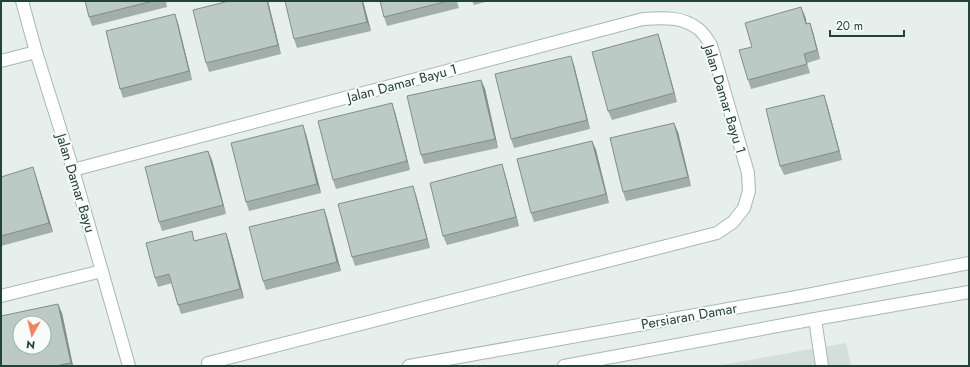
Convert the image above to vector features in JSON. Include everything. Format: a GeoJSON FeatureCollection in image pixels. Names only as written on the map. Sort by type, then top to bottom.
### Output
{"type":"FeatureCollection","features":[{"type":"Feature","properties":{"kind":"street","name":"Jalan Damar Bayu"},"geometry":{"type":"LineString","coordinates":[[22,1],[36,52],[73,170],[129,366]]}},
{"type":"Feature","properties":{"kind":"street","name":"Jalan Damar Bayu 1"},"geometry":{"type":"LineString","coordinates":[[73,170],[643,20],[666,17],[684,21],[698,28],[711,45],[748,173],[749,191],[744,208],[733,222],[723,229],[702,236],[208,363]]}},
{"type":"Feature","properties":{"kind":"street"},"geometry":{"type":"LineString","coordinates":[[1,61],[36,52]]}},
{"type":"Feature","properties":{"kind":"street","name":"Persiaran Damar"},"geometry":{"type":"LineString","coordinates":[[408,366],[807,295],[969,263]]}},
{"type":"Feature","properties":{"kind":"street"},"geometry":{"type":"LineString","coordinates":[[1,296],[102,271]]}},
{"type":"Feature","properties":{"kind":"street","name":"Persiaran Damar"},"geometry":{"type":"LineString","coordinates":[[564,366],[969,292]]}},
{"type":"Feature","properties":{"kind":"street"},"geometry":{"type":"LineString","coordinates":[[815,319],[822,366]]}},
{"type":"Feature","properties":{"kind":"shaded area"},"geometry":{"type":"Polygon","coordinates":[[[846,343],[851,366],[716,366],[846,343]]]}},
{"type":"Feature","properties":{"kind":"building"},"geometry":{"type":"Polygon","coordinates":[[[85,1],[153,1],[89,17],[85,1]]]}},
{"type":"Feature","properties":{"kind":"building"},"geometry":{"type":"Polygon","coordinates":[[[229,1],[267,1],[278,45],[206,63],[193,10],[229,1]]]}},
{"type":"Feature","properties":{"kind":"building"},"geometry":{"type":"Polygon","coordinates":[[[285,1],[362,1],[367,22],[294,39],[285,1]]]}},
{"type":"Feature","properties":{"kind":"building"},"geometry":{"type":"Polygon","coordinates":[[[380,1],[448,1],[384,17],[380,1]]]}},
{"type":"Feature","properties":{"kind":"building"},"geometry":{"type":"Polygon","coordinates":[[[801,7],[806,24],[810,23],[817,50],[804,54],[807,64],[748,80],[739,50],[752,47],[745,23],[801,7]]]}},
{"type":"Feature","properties":{"kind":"building"},"geometry":{"type":"Polygon","coordinates":[[[175,14],[189,71],[120,89],[106,31],[175,14]]]}},
{"type":"Feature","properties":{"kind":"building"},"geometry":{"type":"Polygon","coordinates":[[[658,34],[674,93],[608,111],[592,52],[658,34]]]}},
{"type":"Feature","properties":{"kind":"building"},"geometry":{"type":"Polygon","coordinates":[[[571,56],[587,120],[511,139],[495,74],[571,56]]]}},
{"type":"Feature","properties":{"kind":"building"},"geometry":{"type":"Polygon","coordinates":[[[481,80],[495,139],[421,155],[407,96],[481,80]]]}},
{"type":"Feature","properties":{"kind":"building"},"geometry":{"type":"Polygon","coordinates":[[[824,95],[839,151],[780,166],[766,109],[824,95]]]}},
{"type":"Feature","properties":{"kind":"building"},"geometry":{"type":"Polygon","coordinates":[[[392,103],[407,161],[333,180],[318,121],[392,103]]]}},
{"type":"Feature","properties":{"kind":"building"},"geometry":{"type":"Polygon","coordinates":[[[674,123],[688,177],[623,192],[610,138],[674,123]]]}},
{"type":"Feature","properties":{"kind":"building"},"geometry":{"type":"Polygon","coordinates":[[[303,125],[317,184],[246,202],[231,143],[303,125]]]}},
{"type":"Feature","properties":{"kind":"building"},"geometry":{"type":"Polygon","coordinates":[[[592,141],[606,194],[531,213],[517,159],[592,141]]]}},
{"type":"Feature","properties":{"kind":"building"},"geometry":{"type":"Polygon","coordinates":[[[208,151],[223,205],[159,222],[145,167],[208,151]]]}},
{"type":"Feature","properties":{"kind":"building"},"geometry":{"type":"Polygon","coordinates":[[[502,164],[516,217],[443,236],[430,183],[502,164]]]}},
{"type":"Feature","properties":{"kind":"building"},"geometry":{"type":"Polygon","coordinates":[[[33,167],[49,223],[1,236],[1,177],[33,167]]]}},
{"type":"Feature","properties":{"kind":"building"},"geometry":{"type":"Polygon","coordinates":[[[413,186],[427,239],[352,257],[338,204],[413,186]]]}},
{"type":"Feature","properties":{"kind":"building"},"geometry":{"type":"Polygon","coordinates":[[[324,209],[337,262],[263,281],[249,227],[324,209]]]}},
{"type":"Feature","properties":{"kind":"building"},"geometry":{"type":"Polygon","coordinates":[[[192,231],[194,241],[226,233],[240,289],[178,305],[169,274],[155,278],[146,243],[192,231]]]}},
{"type":"Feature","properties":{"kind":"building"},"geometry":{"type":"Polygon","coordinates":[[[58,304],[71,363],[56,366],[1,366],[1,316],[58,304]]]}}]}
